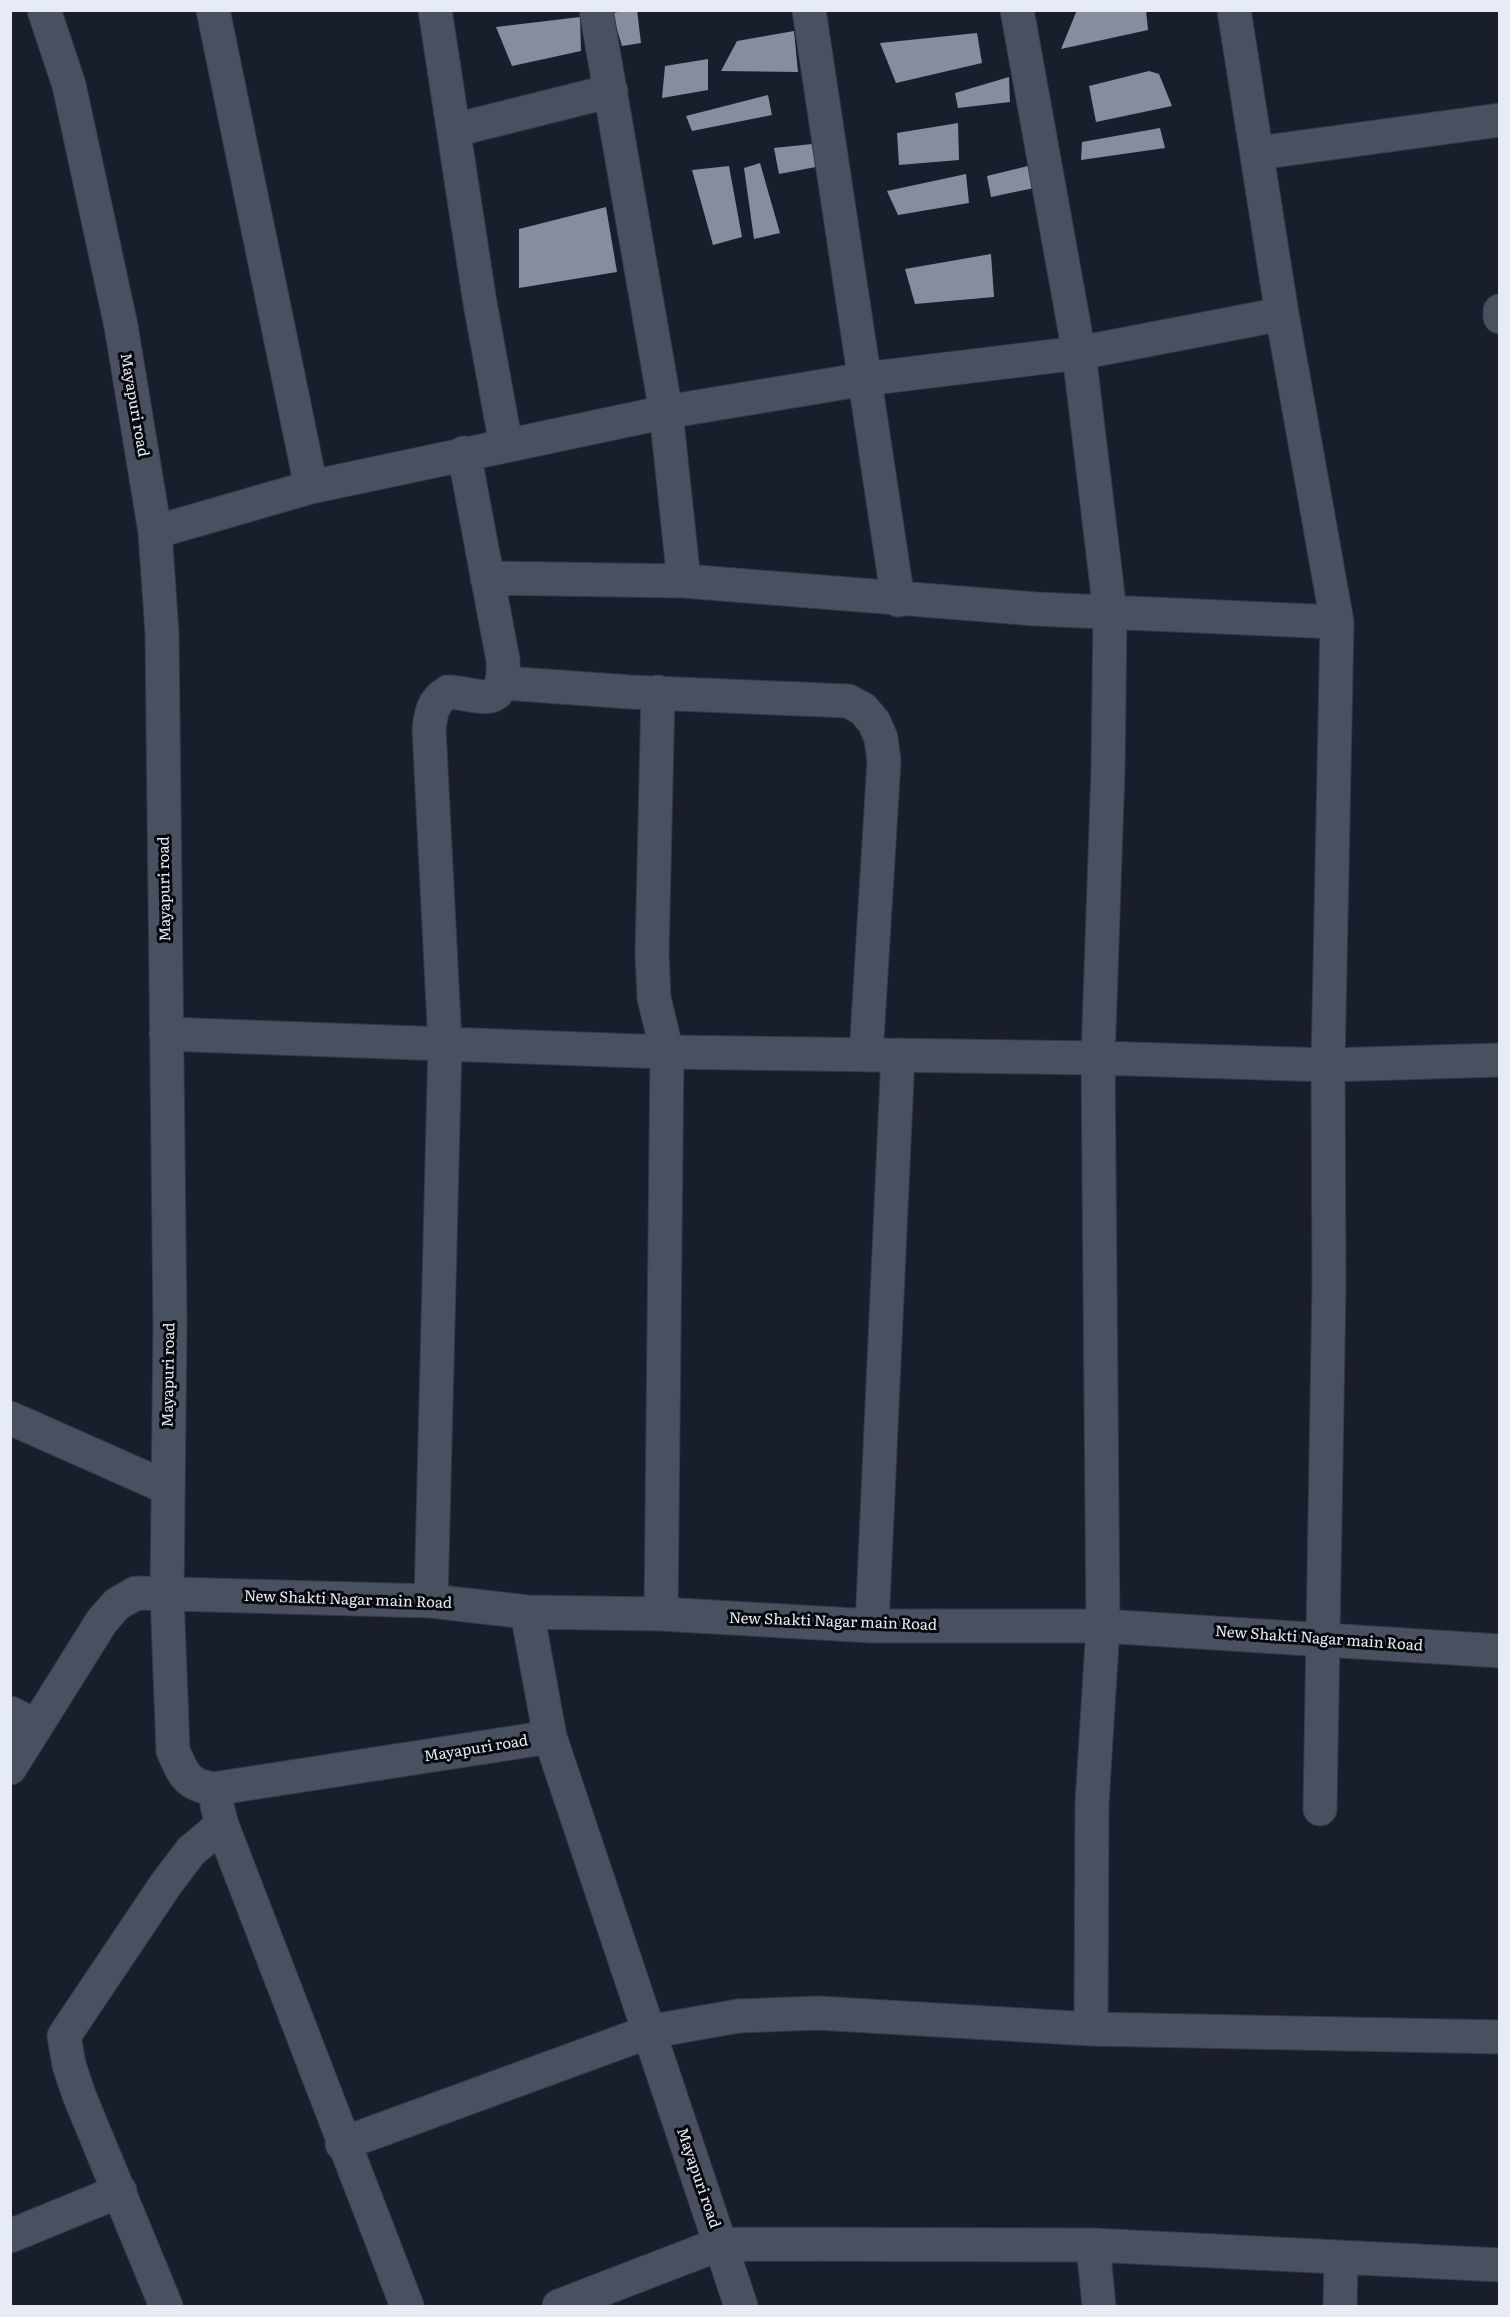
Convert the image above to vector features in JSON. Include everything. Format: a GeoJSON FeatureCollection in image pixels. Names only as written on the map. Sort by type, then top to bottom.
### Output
{"type":"FeatureCollection","features":[{"type":"Feature","properties":{"kind":"street","name":"Mayapuri road"},"geometry":{"type":"LineString","coordinates":[[44,10],[69,85],[121,326],[155,531],[162,633],[170,1324],[167,1594],[173,1751],[183,1772],[195,1786],[213,1789],[550,1737],[741,2307]]}},
{"type":"Feature","properties":{"kind":"street"},"geometry":{"type":"LineString","coordinates":[[213,10],[311,487]]}},
{"type":"Feature","properties":{"kind":"street"},"geometry":{"type":"LineString","coordinates":[[435,10],[480,303],[506,445]]}},
{"type":"Feature","properties":{"kind":"street"},"geometry":{"type":"LineString","coordinates":[[596,10],[666,412],[684,581]]}},
{"type":"Feature","properties":{"kind":"street"},"geometry":{"type":"LineString","coordinates":[[808,10],[898,600]]}},
{"type":"Feature","properties":{"kind":"street"},"geometry":{"type":"LineString","coordinates":[[1017,10],[1079,353],[1110,612],[1108,770],[1098,1058],[1103,1626],[1092,1803],[1091,2028]]}},
{"type":"Feature","properties":{"kind":"street"},"geometry":{"type":"LineString","coordinates":[[1234,10],[1282,314],[1337,622],[1328,1065],[1329,1285],[1320,1809]]}},
{"type":"Feature","properties":{"kind":"street"},"geometry":{"type":"LineString","coordinates":[[455,130],[611,92]]}},
{"type":"Feature","properties":{"kind":"street"},"geometry":{"type":"LineString","coordinates":[[1258,153],[1500,120]]}},
{"type":"Feature","properties":{"kind":"street"},"geometry":{"type":"LineString","coordinates":[[1500,311],[1500,317]]}},
{"type":"Feature","properties":{"kind":"street"},"geometry":{"type":"LineString","coordinates":[[155,531],[311,487],[666,412],[865,379],[1079,353],[1282,314]]}},
{"type":"Feature","properties":{"kind":"street"},"geometry":{"type":"LineString","coordinates":[[431,1601],[445,1044],[431,765],[431,712],[438,698],[448,692],[473,698],[490,697],[498,692],[504,683],[488,578],[464,453]]}},
{"type":"Feature","properties":{"kind":"street"},"geometry":{"type":"LineString","coordinates":[[488,578],[684,581],[898,600],[1337,622]]}},
{"type":"Feature","properties":{"kind":"street"},"geometry":{"type":"LineString","coordinates":[[504,683],[848,701],[863,709],[874,722],[881,738],[884,760],[882,1055],[872,1626]]}},
{"type":"Feature","properties":{"kind":"street"},"geometry":{"type":"LineString","coordinates":[[658,692],[652,956],[654,998],[667,1052],[661,1614]]}},
{"type":"Feature","properties":{"kind":"street"},"geometry":{"type":"LineString","coordinates":[[166,1034],[667,1052],[1098,1058],[1328,1065],[1500,1060]]}},
{"type":"Feature","properties":{"kind":"street"},"geometry":{"type":"LineString","coordinates":[[10,1418],[168,1488]]}},
{"type":"Feature","properties":{"kind":"street","name":"New Shakti Nagar main Road"},"geometry":{"type":"LineString","coordinates":[[10,1768],[23,1719],[117,1604],[136,1593],[431,1601],[527,1612],[661,1614],[872,1626],[1103,1626],[1500,1651]]}},
{"type":"Feature","properties":{"kind":"street"},"geometry":{"type":"LineString","coordinates":[[527,1612],[550,1737]]}},
{"type":"Feature","properties":{"kind":"street"},"geometry":{"type":"LineString","coordinates":[[213,1789],[222,1825],[406,2307]]}},
{"type":"Feature","properties":{"kind":"street"},"geometry":{"type":"LineString","coordinates":[[166,2307],[79,2095],[69,2065],[64,2036],[191,1851],[222,1825]]}},
{"type":"Feature","properties":{"kind":"street"},"geometry":{"type":"LineString","coordinates":[[342,2144],[648,2032],[738,2016],[818,2013],[1091,2028],[1500,2037]]}},
{"type":"Feature","properties":{"kind":"street"},"geometry":{"type":"LineString","coordinates":[[10,2235],[120,2191]]}},
{"type":"Feature","properties":{"kind":"street"},"geometry":{"type":"LineString","coordinates":[[559,2307],[720,2244],[1093,2245],[1341,2259],[1500,2265]]}},
{"type":"Feature","properties":{"kind":"street"},"geometry":{"type":"LineString","coordinates":[[1093,2245],[1099,2307]]}},
{"type":"Feature","properties":{"kind":"street"},"geometry":{"type":"LineString","coordinates":[[1340,2307],[1341,2259]]}},
{"type":"Feature","properties":{"kind":"building"},"geometry":{"type":"Polygon","coordinates":[[[637,10],[641,43],[622,46],[612,13],[637,10]]]}},
{"type":"Feature","properties":{"kind":"building"},"geometry":{"type":"Polygon","coordinates":[[[1077,10],[1146,10],[1148,30],[1061,49],[1077,10]]]}},
{"type":"Feature","properties":{"kind":"building"},"geometry":{"type":"Polygon","coordinates":[[[580,17],[581,51],[512,66],[496,27],[580,17]]]}},
{"type":"Feature","properties":{"kind":"building"},"geometry":{"type":"Polygon","coordinates":[[[794,31],[798,72],[721,71],[737,41],[794,31]]]}},
{"type":"Feature","properties":{"kind":"building"},"geometry":{"type":"Polygon","coordinates":[[[977,33],[982,63],[896,83],[880,43],[977,33]]]}},
{"type":"Feature","properties":{"kind":"building"},"geometry":{"type":"Polygon","coordinates":[[[708,59],[708,90],[662,98],[665,66],[708,59]]]}},
{"type":"Feature","properties":{"kind":"building"},"geometry":{"type":"Polygon","coordinates":[[[1149,71],[1159,74],[1172,106],[1096,122],[1089,86],[1149,71]]]}},
{"type":"Feature","properties":{"kind":"building"},"geometry":{"type":"Polygon","coordinates":[[[1009,77],[1010,102],[958,108],[955,93],[1009,77]]]}},
{"type":"Feature","properties":{"kind":"building"},"geometry":{"type":"Polygon","coordinates":[[[768,95],[772,115],[692,131],[686,116],[768,95]]]}},
{"type":"Feature","properties":{"kind":"building"},"geometry":{"type":"Polygon","coordinates":[[[958,123],[959,160],[899,165],[897,133],[958,123]]]}},
{"type":"Feature","properties":{"kind":"building"},"geometry":{"type":"Polygon","coordinates":[[[1160,128],[1165,148],[1081,160],[1082,142],[1160,128]]]}},
{"type":"Feature","properties":{"kind":"building"},"geometry":{"type":"Polygon","coordinates":[[[812,144],[821,166],[779,174],[774,148],[812,144]]]}},
{"type":"Feature","properties":{"kind":"building"},"geometry":{"type":"Polygon","coordinates":[[[760,163],[780,233],[754,239],[744,168],[760,163]]]}},
{"type":"Feature","properties":{"kind":"building"},"geometry":{"type":"Polygon","coordinates":[[[1032,165],[1034,188],[991,197],[987,176],[1032,165]]]}},
{"type":"Feature","properties":{"kind":"building"},"geometry":{"type":"Polygon","coordinates":[[[729,166],[742,237],[713,245],[692,170],[729,166]]]}},
{"type":"Feature","properties":{"kind":"building"},"geometry":{"type":"Polygon","coordinates":[[[966,174],[969,203],[898,215],[887,191],[966,174]]]}},
{"type":"Feature","properties":{"kind":"building"},"geometry":{"type":"Polygon","coordinates":[[[606,207],[617,272],[519,288],[519,229],[606,207]]]}},
{"type":"Feature","properties":{"kind":"building"},"geometry":{"type":"Polygon","coordinates":[[[991,254],[994,297],[915,304],[905,269],[991,254]]]}}]}
